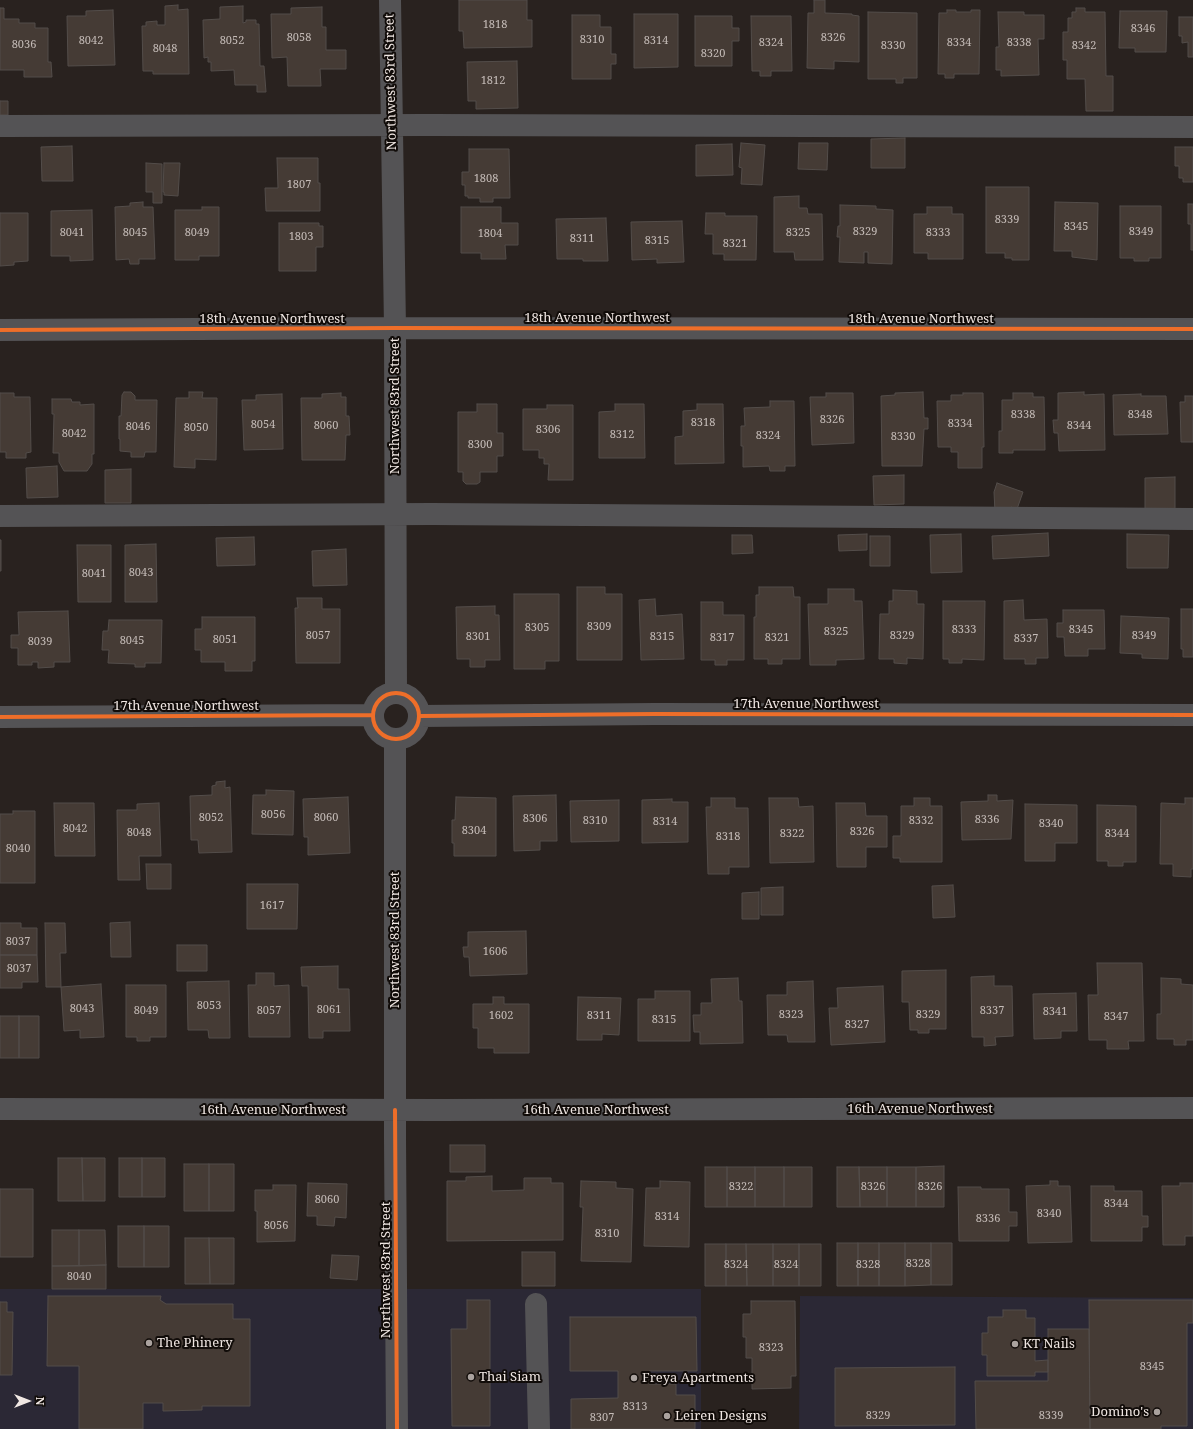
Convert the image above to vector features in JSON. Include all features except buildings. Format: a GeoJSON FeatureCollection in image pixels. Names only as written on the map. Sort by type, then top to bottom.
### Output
{"type":"FeatureCollection","features":[{"type":"Feature","properties":{"kind":"street","name":"Northwest 83rd Street"},"geometry":{"type":"LineString","coordinates":[[390,0],[395,328],[396,693]]}},
{"type":"Feature","properties":{"kind":"street"},"geometry":{"type":"LineString","coordinates":[[0,126],[391,125],[1193,128]]}},
{"type":"Feature","properties":{"kind":"street","name":"18th Avenue Northwest"},"geometry":{"type":"LineString","coordinates":[[0,330],[395,328],[1193,330]]}},
{"type":"Feature","properties":{"kind":"street"},"geometry":{"type":"LineString","coordinates":[[0,516],[395,514],[1193,519]]}},
{"type":"Feature","properties":{"kind":"street"},"geometry":{"type":"LineString","coordinates":[[390,693],[396,693],[406,695],[412,699],[416,706],[419,720],[411,733],[405,737],[395,739],[383,735],[377,730],[373,715],[374,708],[378,701],[390,693]]}},
{"type":"Feature","properties":{"kind":"street","name":"17th Avenue Northwest"},"geometry":{"type":"LineString","coordinates":[[419,716],[655,714],[1193,715]]}},
{"type":"Feature","properties":{"kind":"street","name":"17th Avenue Northwest"},"geometry":{"type":"LineString","coordinates":[[0,717],[373,715]]}},
{"type":"Feature","properties":{"kind":"street","name":"Northwest 83rd Street"},"geometry":{"type":"LineString","coordinates":[[395,739],[397,1429]]}},
{"type":"Feature","properties":{"kind":"street","name":"16th Avenue Northwest"},"geometry":{"type":"LineString","coordinates":[[0,1109],[395,1110],[1193,1108]]}},
{"type":"Feature","properties":{"kind":"street"},"geometry":{"type":"LineString","coordinates":[[536,1304],[539,1429]]}},
{"type":"Feature","properties":{"kind":"shaded area"},"geometry":{"type":"Polygon","coordinates":[[[0,1289],[701,1289],[701,1429],[0,1429],[0,1289]]]}},
{"type":"Feature","properties":{"kind":"shaded area"},"geometry":{"type":"Polygon","coordinates":[[[800,1296],[1193,1298],[1193,1429],[799,1429],[800,1296]]]}},
{"type":"Feature","properties":{"kind":"cycle path"},"geometry":{"type":"LineString","coordinates":[[0,330],[395,328],[1193,329]]}},
{"type":"Feature","properties":{"kind":"cycle path"},"geometry":{"type":"LineString","coordinates":[[392,693],[400,693],[409,697],[415,703],[419,716],[415,729],[409,735],[400,739],[392,739],[383,735],[377,729],[373,720],[373,712],[377,703],[383,697],[392,693]]}},
{"type":"Feature","properties":{"kind":"cycle path"},"geometry":{"type":"LineString","coordinates":[[419,716],[655,714],[1193,715]]}},
{"type":"Feature","properties":{"kind":"cycle path"},"geometry":{"type":"LineString","coordinates":[[0,717],[373,715]]}},
{"type":"Feature","properties":{"kind":"cycle path"},"geometry":{"type":"LineString","coordinates":[[395,1110],[397,1429]]}},
{"type":"Feature","properties":{"kind":"place","name":"The Phinery"},"geometry":{"type":"Point","coordinates":[149,1343]}},
{"type":"Feature","properties":{"kind":"place","name":"KT Nails"},"geometry":{"type":"Point","coordinates":[1015,1344]}},
{"type":"Feature","properties":{"kind":"place","name":"Thai Siam"},"geometry":{"type":"Point","coordinates":[471,1377]}},
{"type":"Feature","properties":{"kind":"place","name":"Freya Apartments"},"geometry":{"type":"Point","coordinates":[634,1378]}},
{"type":"Feature","properties":{"kind":"place","name":"Domino's"},"geometry":{"type":"Point","coordinates":[1157,1412]}},
{"type":"Feature","properties":{"kind":"place","name":"Leiren Designs"},"geometry":{"type":"Point","coordinates":[667,1416]}}]}
